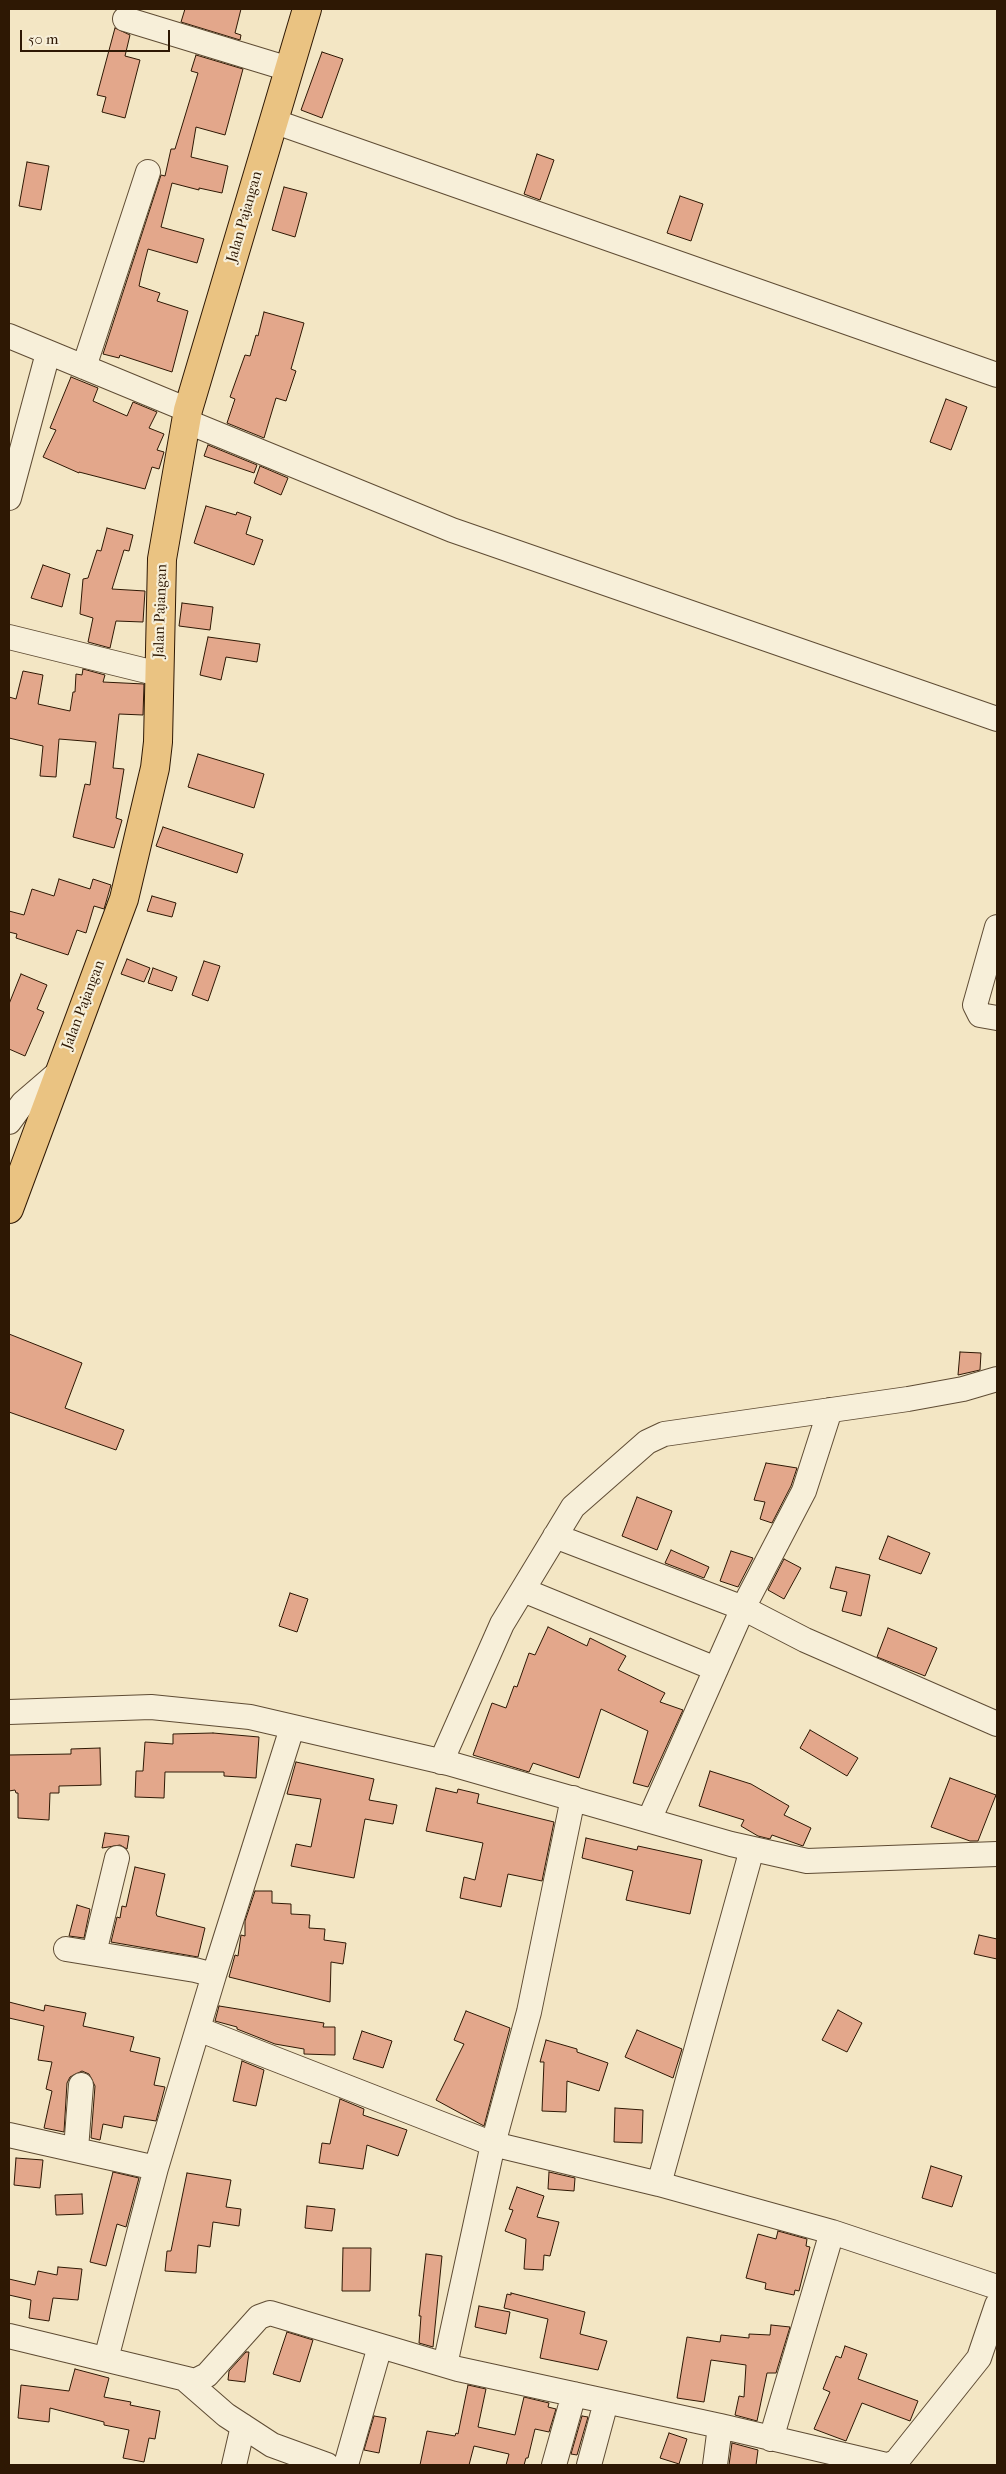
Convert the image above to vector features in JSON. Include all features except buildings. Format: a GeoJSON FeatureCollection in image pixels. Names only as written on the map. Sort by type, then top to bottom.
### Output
{"type":"FeatureCollection","features":[{"type":"Feature","properties":{"kind":"main road","name":"Jalan Pajangan"},"geometry":{"type":"LineString","coordinates":[[9,1209],[124,899],[155,768],[158,742],[162,559],[188,416],[307,9]]}},
{"type":"Feature","properties":{"kind":"street"},"geometry":{"type":"LineString","coordinates":[[125,19],[289,69]]}},
{"type":"Feature","properties":{"kind":"street"},"geometry":{"type":"LineString","coordinates":[[273,121],[997,374]]}},
{"type":"Feature","properties":{"kind":"street"},"geometry":{"type":"LineString","coordinates":[[84,367],[148,172]]}},
{"type":"Feature","properties":{"kind":"street"},"geometry":{"type":"LineString","coordinates":[[9,336],[84,367],[188,416],[452,530],[997,719]]}},
{"type":"Feature","properties":{"kind":"street"},"geometry":{"type":"LineString","coordinates":[[9,498],[48,353]]}},
{"type":"Feature","properties":{"kind":"street"},"geometry":{"type":"LineString","coordinates":[[9,637],[159,674]]}},
{"type":"Feature","properties":{"kind":"street"},"geometry":{"type":"LineString","coordinates":[[997,927],[976,1004],[980,1014],[997,1018]]}},
{"type":"Feature","properties":{"kind":"street"},"geometry":{"type":"LineString","coordinates":[[9,1122],[23,1103],[59,1072]]}},
{"type":"Feature","properties":{"kind":"street"},"geometry":{"type":"LineString","coordinates":[[441,1762],[502,1624],[573,1507],[639,1447],[655,1437],[908,1399],[963,1389],[997,1379]]}},
{"type":"Feature","properties":{"kind":"street"},"geometry":{"type":"LineString","coordinates":[[649,1820],[743,1608],[804,1491],[830,1410]]}},
{"type":"Feature","properties":{"kind":"street"},"geometry":{"type":"LineString","coordinates":[[555,1536],[743,1608],[805,1640],[997,1724]]}},
{"type":"Feature","properties":{"kind":"street"},"geometry":{"type":"LineString","coordinates":[[523,1590],[716,1669]]}},
{"type":"Feature","properties":{"kind":"street"},"geometry":{"type":"LineString","coordinates":[[9,1712],[151,1707],[250,1717],[441,1762],[752,1849],[807,1861],[997,1854]]}},
{"type":"Feature","properties":{"kind":"street"},"geometry":{"type":"LineString","coordinates":[[106,2359],[156,2168],[214,1975],[224,1949],[292,1728]]}},
{"type":"Feature","properties":{"kind":"street"},"geometry":{"type":"LineString","coordinates":[[445,2366],[493,2144],[529,2012],[573,1798]]}},
{"type":"Feature","properties":{"kind":"street"},"geometry":{"type":"LineString","coordinates":[[659,2184],[752,1849]]}},
{"type":"Feature","properties":{"kind":"street"},"geometry":{"type":"LineString","coordinates":[[94,1953],[117,1858]]}},
{"type":"Feature","properties":{"kind":"street"},"geometry":{"type":"LineString","coordinates":[[66,1949],[195,1970],[214,1975]]}},
{"type":"Feature","properties":{"kind":"street"},"geometry":{"type":"LineString","coordinates":[[198,2029],[493,2144],[659,2184],[832,2232],[997,2287]]}},
{"type":"Feature","properties":{"kind":"street"},"geometry":{"type":"LineString","coordinates":[[76,2149],[81,2085]]}},
{"type":"Feature","properties":{"kind":"street"},"geometry":{"type":"LineString","coordinates":[[9,2135],[156,2168]]}},
{"type":"Feature","properties":{"kind":"street"},"geometry":{"type":"LineString","coordinates":[[771,2439],[832,2232]]}},
{"type":"Feature","properties":{"kind":"street"},"geometry":{"type":"LineString","coordinates":[[9,2336],[195,2382],[207,2375],[264,2313],[270,2313],[445,2366],[889,2465],[896,2462],[979,2358],[997,2305]]}},
{"type":"Feature","properties":{"kind":"street"},"geometry":{"type":"LineString","coordinates":[[346,2465],[380,2346]]}},
{"type":"Feature","properties":{"kind":"street"},"geometry":{"type":"LineString","coordinates":[[187,2381],[226,2415],[272,2445],[327,2465]]}},
{"type":"Feature","properties":{"kind":"street"},"geometry":{"type":"LineString","coordinates":[[554,2465],[574,2394]]}},
{"type":"Feature","properties":{"kind":"street"},"geometry":{"type":"LineString","coordinates":[[589,2465],[606,2402]]}},
{"type":"Feature","properties":{"kind":"street"},"geometry":{"type":"LineString","coordinates":[[234,2465],[243,2426]]}},
{"type":"Feature","properties":{"kind":"street"},"geometry":{"type":"LineString","coordinates":[[715,2465],[720,2426]]}}]}
